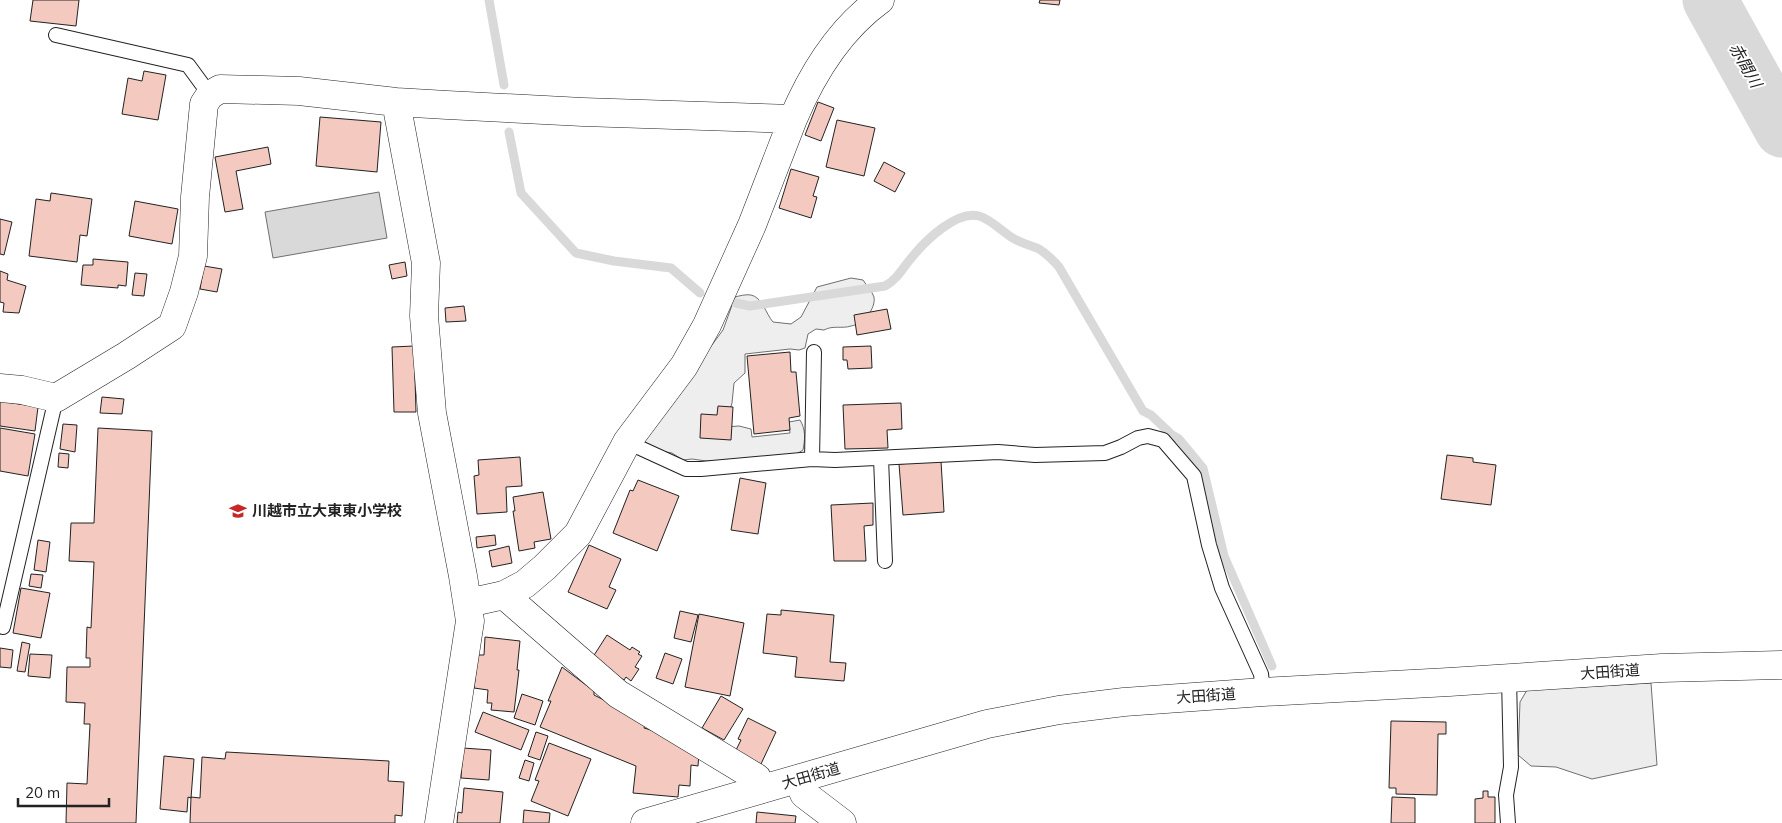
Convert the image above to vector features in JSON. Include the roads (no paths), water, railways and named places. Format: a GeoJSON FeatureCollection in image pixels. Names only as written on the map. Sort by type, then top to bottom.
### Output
{"type":"FeatureCollection","features":[{"type":"Feature","properties":{"kind":"street"},"geometry":{"type":"LineString","coordinates":[[468,603],[504,595],[525,584],[578,534],[627,442],[684,366],[707,325],[752,225],[808,85],[848,29],[880,0]]}},
{"type":"Feature","properties":{"kind":"street"},"geometry":{"type":"LineString","coordinates":[[0,388],[22,390],[56,398],[172,326],[184,292],[193,256],[194,197],[204,104],[210,95],[220,89],[299,91],[396,102],[583,112],[793,119]]}},
{"type":"Feature","properties":{"kind":"street"},"geometry":{"type":"LineString","coordinates":[[396,102],[426,263],[424,316],[432,413],[470,622],[439,823]]}},
{"type":"Feature","properties":{"kind":"street"},"geometry":{"type":"LineString","coordinates":[[504,595],[618,694],[757,778],[761,789]]}},
{"type":"Feature","properties":{"kind":"street","name":"大田街道"},"geometry":{"type":"LineString","coordinates":[[645,823],[987,724],[1060,710],[1124,702],[1263,692],[1662,668],[1782,665]]}},
{"type":"Feature","properties":{"kind":"street"},"geometry":{"type":"LineString","coordinates":[[799,779],[804,794],[842,823]]}},
{"type":"Feature","properties":{"kind":"lane"},"geometry":{"type":"LineString","coordinates":[[56,35],[188,65],[210,95]]}},
{"type":"Feature","properties":{"kind":"lane"},"geometry":{"type":"LineString","coordinates":[[812,459],[814,352]]}},
{"type":"Feature","properties":{"kind":"lane"},"geometry":{"type":"LineString","coordinates":[[3,627],[56,398]]}},
{"type":"Feature","properties":{"kind":"lane"},"geometry":{"type":"LineString","coordinates":[[627,442],[686,469],[701,469],[812,459],[881,458],[998,452],[1035,455],[1105,453],[1122,447],[1138,438],[1148,436],[1163,440],[1194,476],[1209,546],[1222,588],[1261,674],[1263,692]]}},
{"type":"Feature","properties":{"kind":"lane"},"geometry":{"type":"LineString","coordinates":[[881,458],[885,561]]}},
{"type":"Feature","properties":{"kind":"lane"},"geometry":{"type":"LineString","coordinates":[[1508,823],[1506,795],[1511,768],[1510,678]]}},
{"type":"Feature","properties":{"kind":"waterway"},"geometry":{"type":"LineString","coordinates":[[489,0],[504,85]]}},
{"type":"Feature","properties":{"kind":"waterway","name":"赤間川"},"geometry":{"type":"LineString","coordinates":[[1710,0],[1782,130]]}},
{"type":"Feature","properties":{"kind":"waterway"},"geometry":{"type":"LineString","coordinates":[[509,132],[521,193],[576,253],[614,261],[671,268],[700,293]]}},
{"type":"Feature","properties":{"kind":"waterway"},"geometry":{"type":"LineString","coordinates":[[736,303],[750,306],[885,286],[897,276],[909,260],[934,235],[952,222],[970,215],[979,216],[992,222],[1014,239],[1042,251],[1059,267],[1143,411],[1151,415],[1172,435],[1179,439],[1203,468],[1224,556],[1272,666]]}},
{"type":"Feature","properties":{"kind":"place","name":"川越市立大東東小学校"},"geometry":{"type":"Point","coordinates":[238,511]}}]}
